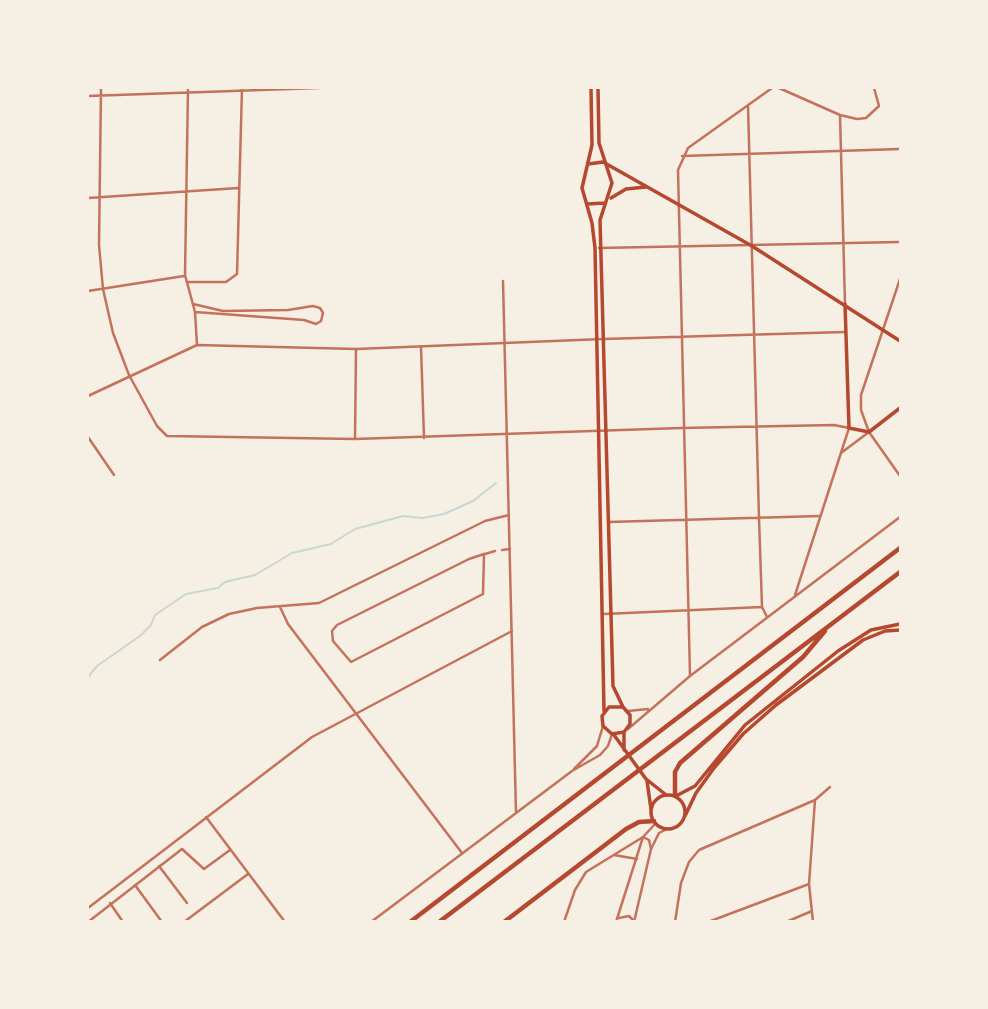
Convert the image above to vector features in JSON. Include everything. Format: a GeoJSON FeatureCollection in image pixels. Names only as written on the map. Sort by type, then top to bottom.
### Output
{"type":"FeatureCollection","features":[{"type":"Feature","properties":{"kind":"highway"},"geometry":{"type":"LineString","coordinates":[[410,922],[901,548]]}},
{"type":"Feature","properties":{"kind":"highway"},"geometry":{"type":"LineString","coordinates":[[439,922],[901,572]]}},
{"type":"Feature","properties":{"kind":"highway"},"geometry":{"type":"LineString","coordinates":[[676,796],[675,772],[680,763],[803,657],[831,624]]}},
{"type":"Feature","properties":{"kind":"highway"},"geometry":{"type":"LineString","coordinates":[[504,922],[626,829],[639,822],[655,822]]}},
{"type":"Feature","properties":{"kind":"main road"},"geometry":{"type":"LineString","coordinates":[[591,88],[593,145],[582,179],[595,248],[604,614],[603,726],[613,734],[645,778],[665,794],[676,796],[684,804],[685,816]]}},
{"type":"Feature","properties":{"kind":"main road"},"geometry":{"type":"LineString","coordinates":[[598,88],[599,143],[612,183],[611,194],[605,202],[600,220],[613,686],[631,720],[626,730],[625,751]]}},
{"type":"Feature","properties":{"kind":"main road"},"geometry":{"type":"LineString","coordinates":[[588,164],[598,161],[608,164],[752,246],[901,341]]}},
{"type":"Feature","properties":{"kind":"main road"},"geometry":{"type":"LineString","coordinates":[[587,204],[601,205],[626,189],[648,187]]}},
{"type":"Feature","properties":{"kind":"main road"},"geometry":{"type":"LineString","coordinates":[[845,304],[849,428],[869,432],[901,408]]}},
{"type":"Feature","properties":{"kind":"main road"},"geometry":{"type":"LineString","coordinates":[[845,316],[855,311]]}},
{"type":"Feature","properties":{"kind":"main road"},"geometry":{"type":"LineString","coordinates":[[676,796],[695,786],[745,725],[828,658],[871,630],[901,624]]}},
{"type":"Feature","properties":{"kind":"main road"},"geometry":{"type":"LineString","coordinates":[[645,778],[655,822],[667,829],[678,826],[696,793],[743,734],[776,705],[863,640],[885,631],[901,630]]}},
{"type":"Feature","properties":{"kind":"main road"},"geometry":{"type":"LineString","coordinates":[[604,711],[613,706],[623,707]]}},
{"type":"Feature","properties":{"kind":"main road"},"geometry":{"type":"LineString","coordinates":[[613,734],[626,730]]}},
{"type":"Feature","properties":{"kind":"main road"},"geometry":{"type":"LineString","coordinates":[[651,809],[655,801],[665,794]]}},
{"type":"Feature","properties":{"kind":"street"},"geometry":{"type":"LineString","coordinates":[[101,88],[103,289],[113,333],[129,375],[157,426],[167,436],[355,439],[757,426],[834,425],[849,428],[795,596]]}},
{"type":"Feature","properties":{"kind":"street"},"geometry":{"type":"LineString","coordinates":[[88,96],[188,90],[319,88]]}},
{"type":"Feature","properties":{"kind":"street"},"geometry":{"type":"LineString","coordinates":[[690,676],[681,428],[676,205],[678,170],[682,156],[772,88]]}},
{"type":"Feature","properties":{"kind":"street"},"geometry":{"type":"LineString","coordinates":[[779,88],[840,116],[857,119],[873,113],[879,106],[874,88]]}},
{"type":"Feature","properties":{"kind":"street"},"geometry":{"type":"LineString","coordinates":[[188,282],[226,282],[234,279],[242,89]]}},
{"type":"Feature","properties":{"kind":"street"},"geometry":{"type":"LineString","coordinates":[[188,90],[185,275],[195,312],[197,345]]}},
{"type":"Feature","properties":{"kind":"street"},"geometry":{"type":"LineString","coordinates":[[748,104],[762,607],[767,617]]}},
{"type":"Feature","properties":{"kind":"street"},"geometry":{"type":"LineString","coordinates":[[840,116],[845,304]]}},
{"type":"Feature","properties":{"kind":"street"},"geometry":{"type":"LineString","coordinates":[[682,156],[901,149]]}},
{"type":"Feature","properties":{"kind":"street"},"geometry":{"type":"LineString","coordinates":[[88,198],[187,189],[238,188]]}},
{"type":"Feature","properties":{"kind":"street"},"geometry":{"type":"LineString","coordinates":[[595,248],[901,242]]}},
{"type":"Feature","properties":{"kind":"street"},"geometry":{"type":"LineString","coordinates":[[88,291],[185,275]]}},
{"type":"Feature","properties":{"kind":"street"},"geometry":{"type":"LineString","coordinates":[[901,279],[861,395],[863,416],[869,432],[901,475]]}},
{"type":"Feature","properties":{"kind":"street"},"geometry":{"type":"LineString","coordinates":[[503,281],[516,813]]}},
{"type":"Feature","properties":{"kind":"street"},"geometry":{"type":"LineString","coordinates":[[193,304],[223,314]]}},
{"type":"Feature","properties":{"kind":"street"},"geometry":{"type":"LineString","coordinates":[[195,312],[254,313],[313,306],[320,308],[323,313],[321,321],[316,324],[254,313]]}},
{"type":"Feature","properties":{"kind":"street"},"geometry":{"type":"LineString","coordinates":[[88,396],[197,345],[356,349],[845,332]]}},
{"type":"Feature","properties":{"kind":"street"},"geometry":{"type":"LineString","coordinates":[[421,347],[424,438]]}},
{"type":"Feature","properties":{"kind":"street"},"geometry":{"type":"LineString","coordinates":[[355,439],[356,349]]}},
{"type":"Feature","properties":{"kind":"street"},"geometry":{"type":"LineString","coordinates":[[841,453],[869,432]]}},
{"type":"Feature","properties":{"kind":"street"},"geometry":{"type":"LineString","coordinates":[[88,437],[114,475]]}},
{"type":"Feature","properties":{"kind":"street"},"geometry":{"type":"LineString","coordinates":[[160,660],[202,627],[229,614],[257,608],[310,605],[338,596],[485,521],[509,515]]}},
{"type":"Feature","properties":{"kind":"street"},"geometry":{"type":"LineString","coordinates":[[608,522],[820,516]]}},
{"type":"Feature","properties":{"kind":"street"},"geometry":{"type":"LineString","coordinates":[[626,730],[690,676],[901,517]]}},
{"type":"Feature","properties":{"kind":"street"},"geometry":{"type":"LineString","coordinates":[[502,550],[510,549]]}},
{"type":"Feature","properties":{"kind":"street"},"geometry":{"type":"LineString","coordinates":[[484,554],[483,594],[351,662],[333,641],[331,634],[337,625],[469,558],[495,551]]}},
{"type":"Feature","properties":{"kind":"street"},"geometry":{"type":"LineString","coordinates":[[280,607],[288,624],[462,853]]}},
{"type":"Feature","properties":{"kind":"street"},"geometry":{"type":"LineString","coordinates":[[604,614],[762,607]]}},
{"type":"Feature","properties":{"kind":"street"},"geometry":{"type":"LineString","coordinates":[[88,908],[312,737],[512,631]]}},
{"type":"Feature","properties":{"kind":"street"},"geometry":{"type":"LineString","coordinates":[[628,711],[651,708]]}},
{"type":"Feature","properties":{"kind":"street"},"geometry":{"type":"LineString","coordinates":[[572,771],[597,746],[603,726]]}},
{"type":"Feature","properties":{"kind":"street"},"geometry":{"type":"LineString","coordinates":[[371,922],[572,771],[600,755],[613,734]]}},
{"type":"Feature","properties":{"kind":"street"},"geometry":{"type":"LineString","coordinates":[[675,922],[681,883],[689,862],[699,850],[814,800],[831,787]]}},
{"type":"Feature","properties":{"kind":"street"},"geometry":{"type":"LineString","coordinates":[[813,922],[808,884],[814,800]]}},
{"type":"Feature","properties":{"kind":"street"},"geometry":{"type":"LineString","coordinates":[[206,817],[285,922]]}},
{"type":"Feature","properties":{"kind":"street"},"geometry":{"type":"LineString","coordinates":[[564,922],[572,896],[582,878],[610,855],[643,837],[655,822]]}},
{"type":"Feature","properties":{"kind":"street"},"geometry":{"type":"LineString","coordinates":[[616,920],[625,915],[635,921],[651,849],[656,838],[667,829]]}},
{"type":"Feature","properties":{"kind":"street"},"geometry":{"type":"LineString","coordinates":[[643,837],[649,840],[651,849]]}},
{"type":"Feature","properties":{"kind":"street"},"geometry":{"type":"LineString","coordinates":[[616,920],[643,837]]}},
{"type":"Feature","properties":{"kind":"street"},"geometry":{"type":"LineString","coordinates":[[88,922],[184,849],[204,869],[230,850]]}},
{"type":"Feature","properties":{"kind":"street"},"geometry":{"type":"LineString","coordinates":[[610,855],[637,859]]}},
{"type":"Feature","properties":{"kind":"street"},"geometry":{"type":"LineString","coordinates":[[159,866],[187,904]]}},
{"type":"Feature","properties":{"kind":"street"},"geometry":{"type":"LineString","coordinates":[[184,922],[248,874]]}},
{"type":"Feature","properties":{"kind":"street"},"geometry":{"type":"LineString","coordinates":[[708,922],[808,884]]}},
{"type":"Feature","properties":{"kind":"street"},"geometry":{"type":"LineString","coordinates":[[135,885],[162,922]]}},
{"type":"Feature","properties":{"kind":"street"},"geometry":{"type":"LineString","coordinates":[[110,903],[123,922]]}},
{"type":"Feature","properties":{"kind":"street"},"geometry":{"type":"LineString","coordinates":[[786,922],[812,911]]}},
{"type":"Feature","properties":{"kind":"waterway"},"geometry":{"type":"LineString","coordinates":[[88,677],[97,666],[140,636],[151,625],[155,615],[186,594],[218,588],[225,582],[255,575],[292,553],[331,544],[355,529],[403,516],[423,518],[444,514],[473,501],[496,483]]}}]}
